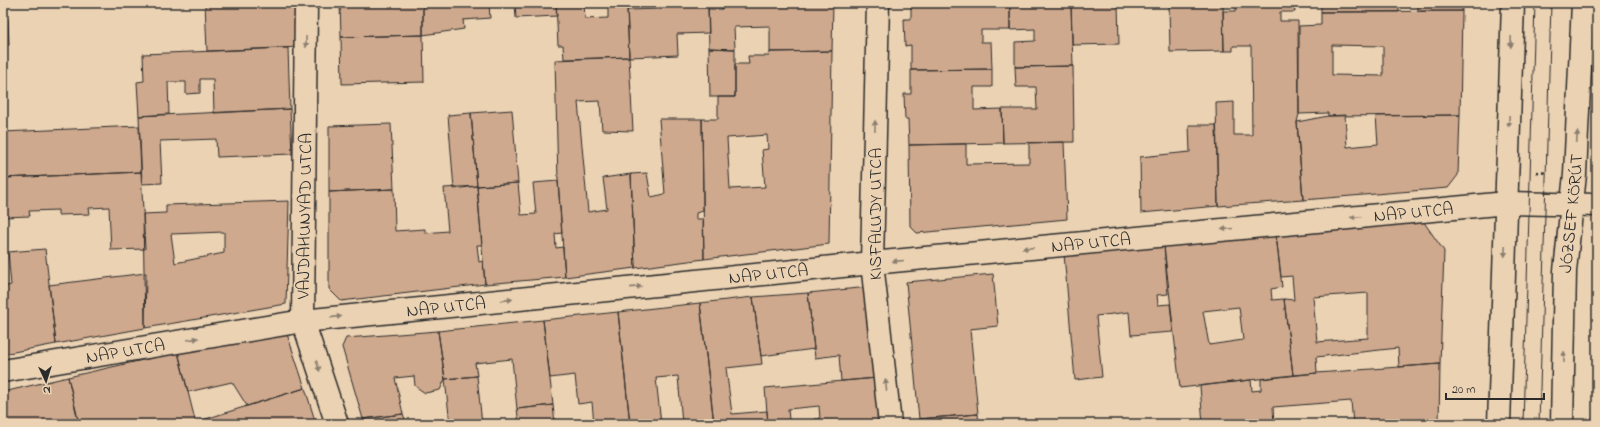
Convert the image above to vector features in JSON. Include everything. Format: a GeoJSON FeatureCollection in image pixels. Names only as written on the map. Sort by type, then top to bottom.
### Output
{"type":"FeatureCollection","features":[{"type":"Feature","properties":{"kind":"street","name":"VAJDAHUNYAD UTCA"},"geometry":{"type":"LineString","coordinates":[[306,3],[303,321],[337,424]]}},
{"type":"Feature","properties":{"kind":"street","name":"KISFALUDY UTCA"},"geometry":{"type":"LineString","coordinates":[[878,3],[872,263],[890,424]]}},
{"type":"Feature","properties":{"kind":"street"},"geometry":{"type":"LineString","coordinates":[[1499,424],[1513,3]]}},
{"type":"Feature","properties":{"kind":"street","name":"JÓZSEF KÖRÚT"},"geometry":{"type":"LineString","coordinates":[[1562,424],[1565,271],[1575,174],[1583,3]]}},
{"type":"Feature","properties":{"kind":"street","name":"NAP UTCA"},"geometry":{"type":"LineString","coordinates":[[3,371],[303,321],[872,263],[1507,203],[1597,205]]}},
{"type":"Feature","properties":{"kind":"path"},"geometry":{"type":"LineString","coordinates":[[1508,171],[1575,174]]}},
{"type":"Feature","properties":{"kind":"building"},"geometry":{"type":"Polygon","coordinates":[[[205,3],[300,3],[301,47],[207,51],[205,3]]]}},
{"type":"Feature","properties":{"kind":"building"},"geometry":{"type":"Polygon","coordinates":[[[340,3],[423,3],[423,35],[341,37],[340,3]]]}},
{"type":"Feature","properties":{"kind":"building"},"geometry":{"type":"Polygon","coordinates":[[[423,3],[489,3],[490,18],[463,20],[464,29],[423,35],[423,3]]]}},
{"type":"Feature","properties":{"kind":"building"},"geometry":{"type":"Polygon","coordinates":[[[515,3],[556,3],[557,16],[516,18],[515,3]]]}},
{"type":"Feature","properties":{"kind":"building"},"geometry":{"type":"Polygon","coordinates":[[[556,3],[584,3],[585,19],[608,18],[608,3],[627,3],[629,57],[564,59],[563,45],[558,45],[556,3]]]}},
{"type":"Feature","properties":{"kind":"building"},"geometry":{"type":"Polygon","coordinates":[[[661,3],[708,3],[709,33],[677,34],[678,55],[629,57],[627,10],[662,9],[661,3]]]}},
{"type":"Feature","properties":{"kind":"building"},"geometry":{"type":"Polygon","coordinates":[[[722,3],[833,3],[832,51],[770,52],[770,26],[734,27],[735,49],[709,48],[708,9],[722,9],[722,3]]]}},
{"type":"Feature","properties":{"kind":"building"},"geometry":{"type":"Polygon","coordinates":[[[911,3],[1010,3],[1010,30],[981,30],[981,42],[991,42],[992,69],[911,70],[911,45],[905,46],[904,19],[911,19],[911,3]]]}},
{"type":"Feature","properties":{"kind":"building"},"geometry":{"type":"Polygon","coordinates":[[[1010,3],[1071,3],[1073,66],[1015,67],[1015,42],[1035,41],[1035,29],[1010,30],[1010,3]]]}},
{"type":"Feature","properties":{"kind":"building"},"geometry":{"type":"Polygon","coordinates":[[[1071,3],[1118,3],[1119,44],[1072,45],[1071,3]]]}},
{"type":"Feature","properties":{"kind":"building"},"geometry":{"type":"Polygon","coordinates":[[[1169,3],[1223,3],[1224,51],[1170,52],[1169,3]]]}},
{"type":"Feature","properties":{"kind":"building"},"geometry":{"type":"Polygon","coordinates":[[[1236,3],[1294,3],[1295,12],[1280,12],[1280,21],[1298,21],[1299,114],[1297,122],[1303,200],[1218,206],[1216,103],[1234,102],[1234,135],[1252,135],[1251,46],[1233,46],[1233,51],[1224,51],[1223,11],[1236,11],[1236,3]]]}},
{"type":"Feature","properties":{"kind":"building"},"geometry":{"type":"Polygon","coordinates":[[[1321,3],[1399,3],[1399,12],[1321,12],[1321,3]]]}},
{"type":"Feature","properties":{"kind":"building"},"geometry":{"type":"Polygon","coordinates":[[[1418,3],[1462,3],[1462,11],[1418,11],[1418,3]]]}},
{"type":"Feature","properties":{"kind":"building"},"geometry":{"type":"Polygon","coordinates":[[[1462,11],[1460,115],[1328,116],[1328,113],[1299,114],[1299,26],[1321,25],[1321,12],[1462,11]],[[1332,45],[1332,75],[1383,76],[1383,46],[1332,45]]]}},
{"type":"Feature","properties":{"kind":"building"},"geometry":{"type":"Polygon","coordinates":[[[3,19],[8,19],[9,45],[3,45],[3,19]]]}},
{"type":"Feature","properties":{"kind":"building"},"geometry":{"type":"Polygon","coordinates":[[[423,35],[424,82],[342,84],[341,37],[423,35]]]}},
{"type":"Feature","properties":{"kind":"building"},"geometry":{"type":"Polygon","coordinates":[[[288,48],[290,109],[214,113],[213,79],[200,79],[200,93],[186,94],[186,82],[168,82],[169,114],[139,116],[137,82],[144,81],[143,54],[288,48]]]}},
{"type":"Feature","properties":{"kind":"building"},"geometry":{"type":"Polygon","coordinates":[[[709,48],[735,49],[735,97],[710,97],[709,48]]]}},
{"type":"Feature","properties":{"kind":"building"},"geometry":{"type":"Polygon","coordinates":[[[832,51],[829,244],[704,259],[702,119],[718,119],[718,97],[735,97],[735,64],[749,64],[748,56],[769,56],[770,52],[832,51]],[[767,135],[727,138],[730,189],[765,187],[762,150],[768,149],[767,135]]]}},
{"type":"Feature","properties":{"kind":"building"},"geometry":{"type":"Polygon","coordinates":[[[629,57],[633,131],[602,130],[600,101],[578,102],[588,212],[607,209],[603,178],[631,174],[635,268],[565,277],[558,181],[555,60],[629,57]]]}},
{"type":"Feature","properties":{"kind":"building"},"geometry":{"type":"Polygon","coordinates":[[[1073,66],[1074,142],[1003,143],[1002,109],[1037,109],[1036,87],[1016,87],[1015,67],[1073,66]]]}},
{"type":"Feature","properties":{"kind":"building"},"geometry":{"type":"Polygon","coordinates":[[[992,69],[992,87],[974,87],[974,110],[1002,109],[1003,143],[909,145],[908,119],[905,119],[904,94],[911,94],[911,70],[992,69]]]}},
{"type":"Feature","properties":{"kind":"building"},"geometry":{"type":"Polygon","coordinates":[[[290,109],[292,154],[217,157],[216,139],[160,141],[162,183],[142,184],[139,116],[290,109]]]}},
{"type":"Feature","properties":{"kind":"building"},"geometry":{"type":"Polygon","coordinates":[[[512,110],[518,183],[477,186],[471,113],[512,110]]]}},
{"type":"Feature","properties":{"kind":"building"},"geometry":{"type":"Polygon","coordinates":[[[471,113],[477,186],[454,189],[448,115],[471,113]]]}},
{"type":"Feature","properties":{"kind":"building"},"geometry":{"type":"Polygon","coordinates":[[[1345,115],[1347,147],[1378,144],[1376,116],[1460,115],[1458,175],[1448,188],[1303,200],[1297,122],[1328,116],[1345,115]]]}},
{"type":"Feature","properties":{"kind":"building"},"geometry":{"type":"Polygon","coordinates":[[[659,119],[702,119],[703,211],[696,213],[696,219],[703,219],[704,259],[635,268],[631,174],[647,173],[651,197],[665,194],[659,119]]]}},
{"type":"Feature","properties":{"kind":"building"},"geometry":{"type":"Polygon","coordinates":[[[391,124],[394,189],[329,192],[329,126],[391,124]]]}},
{"type":"Feature","properties":{"kind":"building"},"geometry":{"type":"Polygon","coordinates":[[[1189,125],[1216,125],[1218,206],[1141,213],[1140,157],[1190,152],[1189,125]]]}},
{"type":"Feature","properties":{"kind":"building"},"geometry":{"type":"Polygon","coordinates":[[[139,126],[141,172],[3,178],[3,132],[139,126]]]}},
{"type":"Feature","properties":{"kind":"building"},"geometry":{"type":"Polygon","coordinates":[[[1064,142],[1067,219],[917,233],[910,226],[909,145],[966,144],[966,164],[1029,163],[1029,143],[1064,142]]]}},
{"type":"Feature","properties":{"kind":"building"},"geometry":{"type":"Polygon","coordinates":[[[141,172],[145,249],[111,250],[109,207],[89,208],[90,214],[58,215],[58,210],[29,211],[30,216],[3,217],[3,178],[141,172]]]}},
{"type":"Feature","properties":{"kind":"building"},"geometry":{"type":"Polygon","coordinates":[[[558,181],[562,233],[555,234],[556,248],[563,247],[565,277],[485,284],[477,186],[518,183],[521,215],[536,214],[533,183],[558,181]]]}},
{"type":"Feature","properties":{"kind":"building"},"geometry":{"type":"Polygon","coordinates":[[[477,186],[482,245],[477,245],[479,262],[483,261],[485,284],[341,301],[329,289],[329,192],[394,189],[395,231],[425,229],[425,233],[448,231],[444,188],[477,186]]]}},
{"type":"Feature","properties":{"kind":"building"},"geometry":{"type":"Polygon","coordinates":[[[289,201],[286,304],[145,328],[143,214],[166,213],[166,205],[289,201]],[[224,232],[171,234],[175,263],[224,253],[224,232]]]}},
{"type":"Feature","properties":{"kind":"building"},"geometry":{"type":"Polygon","coordinates":[[[1423,221],[1444,251],[1440,364],[1399,367],[1398,348],[1316,357],[1317,373],[1293,375],[1284,299],[1294,300],[1292,276],[1281,277],[1276,235],[1423,221]],[[1368,293],[1313,297],[1317,342],[1368,338],[1368,293]]]}},
{"type":"Feature","properties":{"kind":"building"},"geometry":{"type":"Polygon","coordinates":[[[1276,235],[1282,287],[1271,289],[1272,300],[1284,299],[1293,375],[1180,388],[1164,246],[1276,235]],[[1239,307],[1203,311],[1209,345],[1243,340],[1239,307]]]}},
{"type":"Feature","properties":{"kind":"building"},"geometry":{"type":"Polygon","coordinates":[[[1164,246],[1168,294],[1157,295],[1158,305],[1170,304],[1173,332],[1131,335],[1129,312],[1096,316],[1102,377],[1075,380],[1064,254],[1164,246]]]}},
{"type":"Feature","properties":{"kind":"building"},"geometry":{"type":"Polygon","coordinates":[[[45,249],[56,344],[3,354],[3,287],[11,285],[8,252],[45,249]]]}},
{"type":"Feature","properties":{"kind":"building"},"geometry":{"type":"Polygon","coordinates":[[[146,273],[145,328],[56,344],[49,285],[146,273]]]}},
{"type":"Feature","properties":{"kind":"building"},"geometry":{"type":"Polygon","coordinates":[[[993,274],[998,326],[970,329],[978,414],[919,419],[906,282],[993,274]]]}},
{"type":"Feature","properties":{"kind":"building"},"geometry":{"type":"Polygon","coordinates":[[[869,287],[877,378],[841,381],[839,355],[815,358],[808,293],[869,287]]]}},
{"type":"Feature","properties":{"kind":"building"},"geometry":{"type":"Polygon","coordinates":[[[808,293],[814,349],[761,356],[753,297],[808,293]]]}},
{"type":"Feature","properties":{"kind":"building"},"geometry":{"type":"Polygon","coordinates":[[[753,297],[762,364],[726,368],[732,414],[767,411],[768,424],[714,424],[700,303],[753,297]]]}},
{"type":"Feature","properties":{"kind":"building"},"geometry":{"type":"Polygon","coordinates":[[[700,303],[714,424],[682,424],[678,376],[656,378],[661,424],[630,424],[618,312],[700,303]]]}},
{"type":"Feature","properties":{"kind":"building"},"geometry":{"type":"Polygon","coordinates":[[[618,312],[630,424],[594,424],[592,402],[578,404],[575,375],[550,378],[543,320],[618,312]]]}},
{"type":"Feature","properties":{"kind":"building"},"geometry":{"type":"Polygon","coordinates":[[[543,320],[553,405],[517,409],[512,359],[475,363],[477,376],[445,379],[438,331],[543,320]]]}},
{"type":"Feature","properties":{"kind":"building"},"geometry":{"type":"Polygon","coordinates":[[[438,331],[445,379],[440,390],[425,393],[415,386],[414,376],[395,378],[403,414],[363,419],[342,347],[346,338],[438,331]]]}},
{"type":"Feature","properties":{"kind":"building"},"geometry":{"type":"Polygon","coordinates":[[[287,334],[305,388],[247,406],[232,382],[188,392],[178,352],[287,334]]]}},
{"type":"Feature","properties":{"kind":"building"},"geometry":{"type":"Polygon","coordinates":[[[178,352],[196,424],[79,424],[68,377],[178,352]]]}},
{"type":"Feature","properties":{"kind":"building"},"geometry":{"type":"Polygon","coordinates":[[[1440,364],[1439,424],[1353,424],[1351,401],[1273,407],[1274,424],[1203,424],[1200,386],[1251,380],[1252,391],[1261,390],[1261,379],[1317,373],[1440,364]]]}},
{"type":"Feature","properties":{"kind":"building"},"geometry":{"type":"Polygon","coordinates":[[[477,376],[482,424],[450,424],[445,379],[477,376]]]}},
{"type":"Feature","properties":{"kind":"building"},"geometry":{"type":"Polygon","coordinates":[[[68,377],[79,424],[3,424],[3,392],[68,377]]]}},
{"type":"Feature","properties":{"kind":"building"},"geometry":{"type":"Polygon","coordinates":[[[877,378],[880,424],[815,424],[815,419],[820,419],[819,406],[788,409],[789,420],[783,421],[783,424],[768,424],[765,388],[877,378]]]}},
{"type":"Feature","properties":{"kind":"building"},"geometry":{"type":"Polygon","coordinates":[[[305,388],[316,424],[196,424],[196,422],[305,388]]]}},
{"type":"Feature","properties":{"kind":"building"},"geometry":{"type":"Polygon","coordinates":[[[553,405],[555,424],[519,424],[517,409],[553,405]]]}},
{"type":"Feature","properties":{"kind":"building"},"geometry":{"type":"Polygon","coordinates":[[[403,414],[407,424],[365,424],[363,419],[403,414]]]}},
{"type":"Feature","properties":{"kind":"building"},"geometry":{"type":"Polygon","coordinates":[[[978,414],[979,424],[919,424],[919,419],[978,414]]]}},
{"type":"Feature","properties":{"kind":"building"},"geometry":{"type":"Polygon","coordinates":[[[427,423],[429,424],[407,424],[427,423]]]}},
{"type":"Feature","properties":{"kind":"tram line"},"geometry":{"type":"LineString","coordinates":[[1523,424],[1535,3]]}},
{"type":"Feature","properties":{"kind":"tram line"},"geometry":{"type":"LineString","coordinates":[[1539,424],[1551,3]]}}]}
